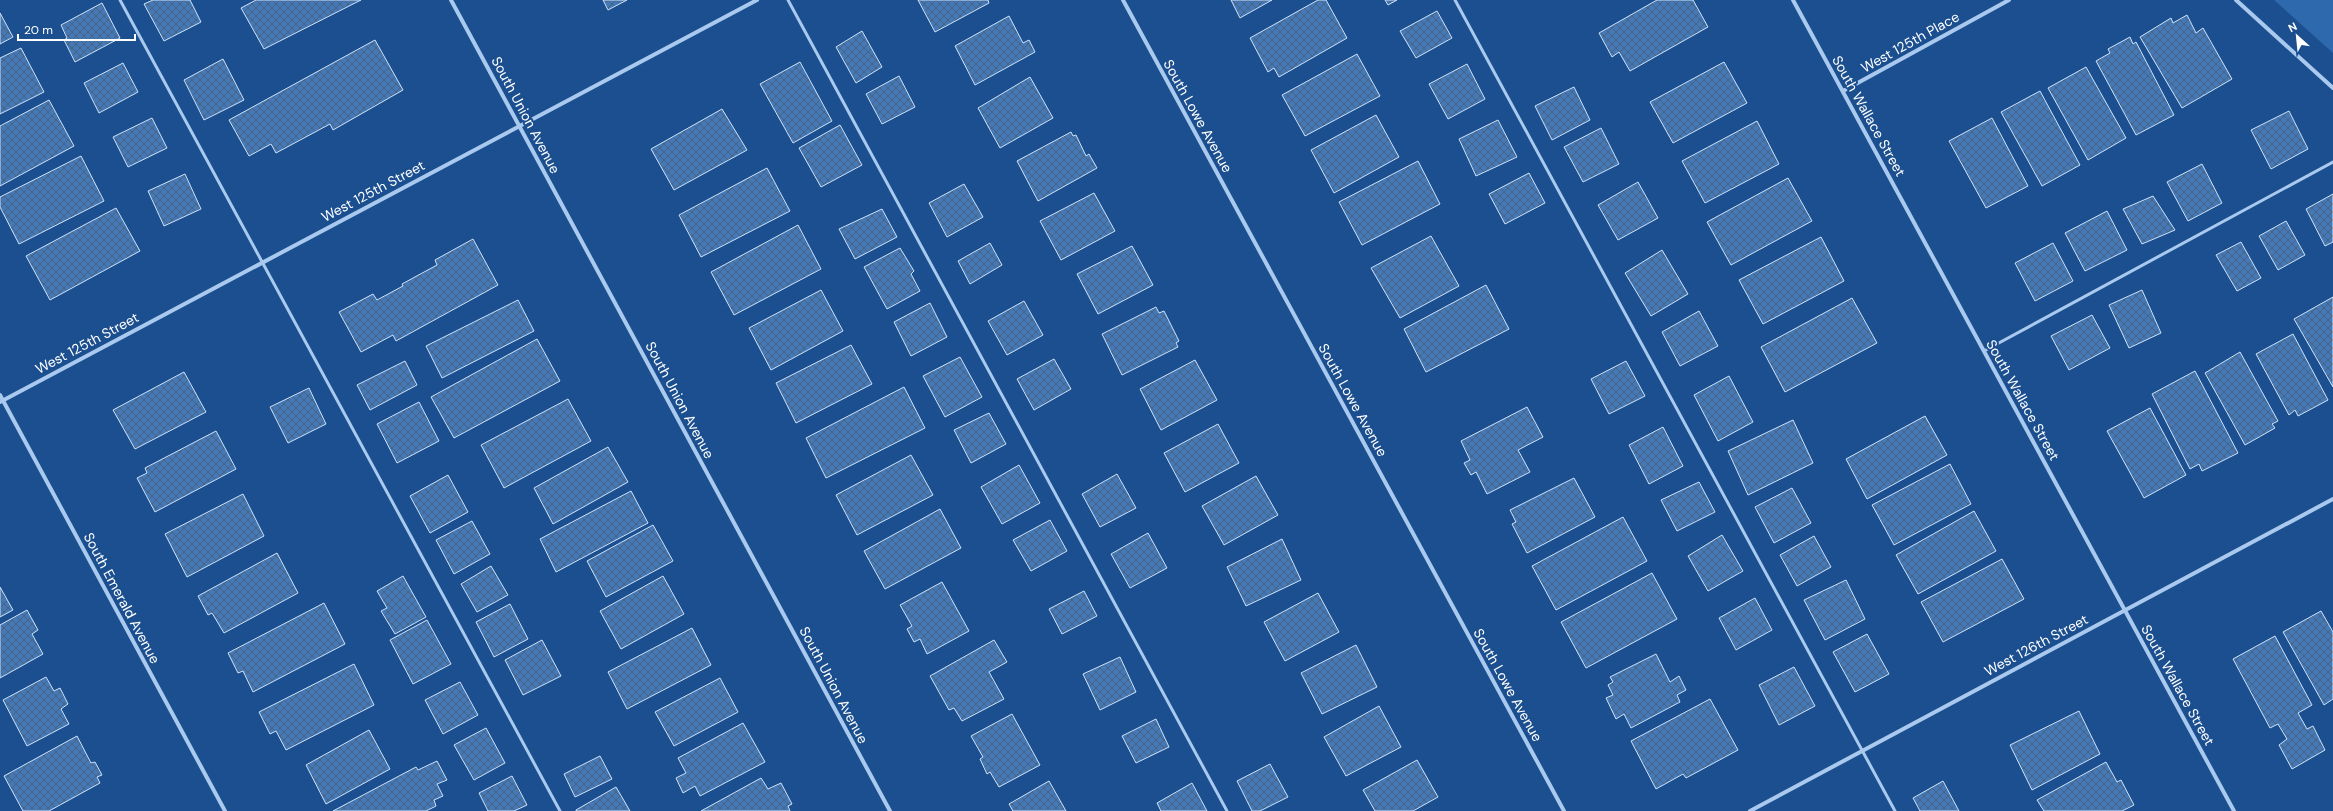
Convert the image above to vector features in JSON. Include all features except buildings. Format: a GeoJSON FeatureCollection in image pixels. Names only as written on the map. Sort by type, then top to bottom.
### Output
{"type":"FeatureCollection","features":[{"type":"Feature","properties":{"kind":"street","name":"South Union Avenue"},"geometry":{"type":"LineString","coordinates":[[451,0],[890,811]]}},
{"type":"Feature","properties":{"kind":"street","name":"West 125th Street"},"geometry":{"type":"LineString","coordinates":[[1,401],[757,0]]}},
{"type":"Feature","properties":{"kind":"street","name":"South Lowe Avenue"},"geometry":{"type":"LineString","coordinates":[[1123,0],[1564,811]]}},
{"type":"Feature","properties":{"kind":"street","name":"South Wallace Street"},"geometry":{"type":"LineString","coordinates":[[1793,0],[2234,811]]}},
{"type":"Feature","properties":{"kind":"street","name":"West 125th Place"},"geometry":{"type":"LineString","coordinates":[[1843,91],[2009,0]]}},
{"type":"Feature","properties":{"kind":"street"},"geometry":{"type":"LineString","coordinates":[[2236,0],[2333,88]]}},
{"type":"Feature","properties":{"kind":"street","name":"South Emerald Avenue"},"geometry":{"type":"LineString","coordinates":[[0,395],[1,401],[225,811]]}},
{"type":"Feature","properties":{"kind":"street","name":"West 126th Street"},"geometry":{"type":"LineString","coordinates":[[1750,811],[2333,499]]}},
{"type":"Feature","properties":{"kind":"lane"},"geometry":{"type":"LineString","coordinates":[[120,0],[560,811]]}},
{"type":"Feature","properties":{"kind":"lane"},"geometry":{"type":"LineString","coordinates":[[788,0],[1227,811]]}},
{"type":"Feature","properties":{"kind":"lane"},"geometry":{"type":"LineString","coordinates":[[1455,0],[1895,811]]}},
{"type":"Feature","properties":{"kind":"lane"},"geometry":{"type":"LineString","coordinates":[[1984,351],[2333,162]]}},
{"type":"Feature","properties":{"kind":"shaded area"},"geometry":{"type":"Polygon","coordinates":[[[2274,0],[2333,0],[2333,53],[2274,0]]]}}]}
